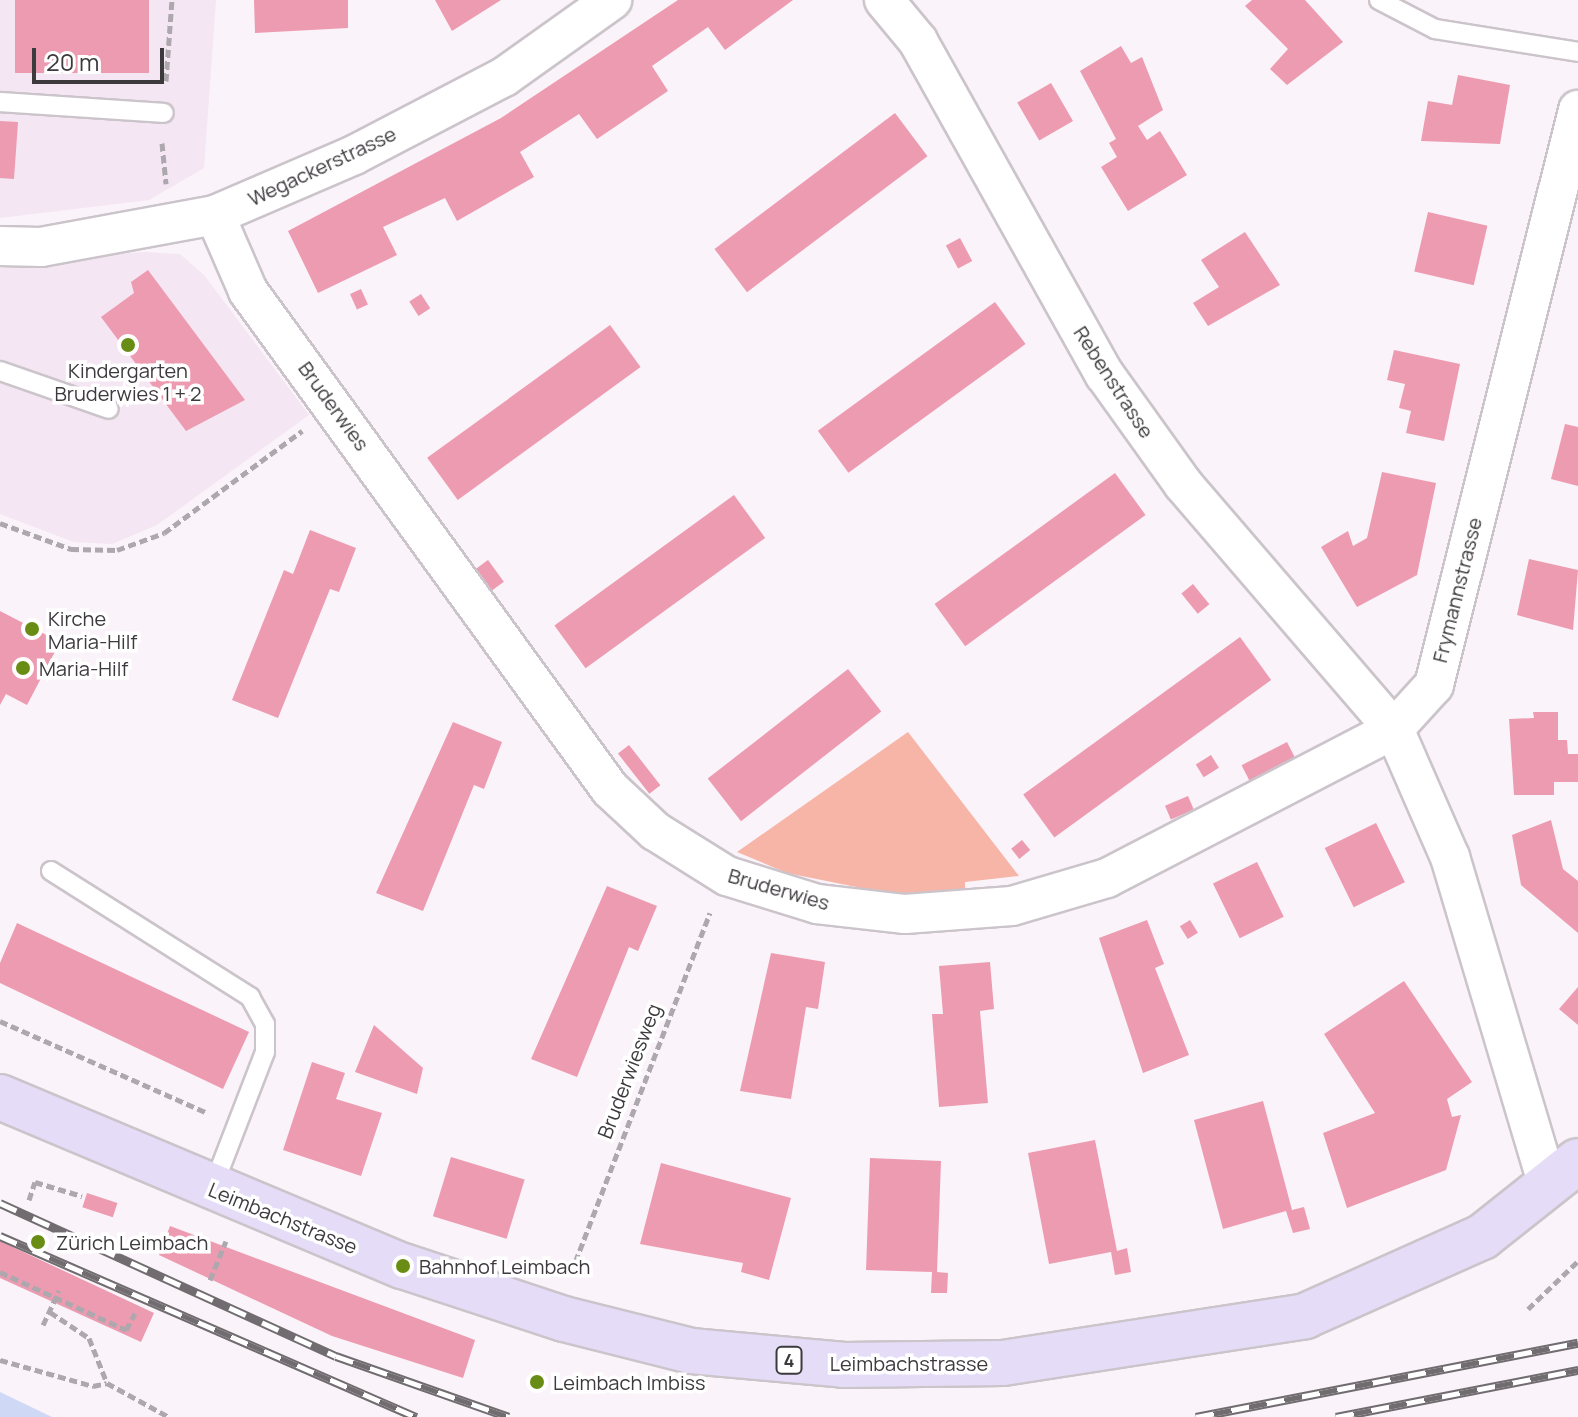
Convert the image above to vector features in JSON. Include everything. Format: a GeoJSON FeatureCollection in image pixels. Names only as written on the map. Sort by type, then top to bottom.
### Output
{"type":"FeatureCollection","features":[{"type":"Feature","properties":{"kind":"main road","name":"Leimbachstrasse"},"geometry":{"type":"LineString","coordinates":[[0,1097],[212,1190],[403,1266],[564,1319],[691,1351],[844,1365],[1003,1363],[1305,1316],[1449,1256],[1570,1169]]}},
{"type":"Feature","properties":{"kind":"street","name":"Wegackerstrasse"},"geometry":{"type":"LineString","coordinates":[[0,246],[41,247],[215,215],[354,155],[504,77],[612,0]]}},
{"type":"Feature","properties":{"kind":"street","name":"Rebenstrasse"},"geometry":{"type":"LineString","coordinates":[[884,0],[918,41],[1105,375],[1183,484],[1394,729]]}},
{"type":"Feature","properties":{"kind":"street","name":"Frymannstrasse"},"geometry":{"type":"LineString","coordinates":[[1394,729],[1434,685],[1578,110]]}},
{"type":"Feature","properties":{"kind":"street","name":"Bruderwies"},"geometry":{"type":"LineString","coordinates":[[215,215],[248,291],[610,789],[655,831],[727,876],[817,904],[905,914],[1012,906],[1107,878],[1394,729]]}},
{"type":"Feature","properties":{"kind":"street"},"geometry":{"type":"LineString","coordinates":[[1394,729],[1450,857],[1570,1169]]}},
{"type":"Feature","properties":{"kind":"lane"},"geometry":{"type":"LineString","coordinates":[[1379,0],[1435,29],[1578,52]]}},
{"type":"Feature","properties":{"kind":"lane"},"geometry":{"type":"LineString","coordinates":[[0,102],[164,113]]}},
{"type":"Feature","properties":{"kind":"lane"},"geometry":{"type":"LineString","coordinates":[[0,371],[109,409]]}},
{"type":"Feature","properties":{"kind":"lane"},"geometry":{"type":"LineString","coordinates":[[51,871],[250,997],[265,1024],[265,1052],[212,1190]]}},
{"type":"Feature","properties":{"kind":"path"},"geometry":{"type":"LineString","coordinates":[[166,191],[164,113],[172,0]]}},
{"type":"Feature","properties":{"kind":"path"},"geometry":{"type":"LineString","coordinates":[[0,523],[71,549],[117,550],[164,533],[309,426]]}},
{"type":"Feature","properties":{"kind":"path","name":"Bruderwiesweg"},"geometry":{"type":"LineString","coordinates":[[568,1280],[627,1113],[727,876]]}},
{"type":"Feature","properties":{"kind":"path"},"geometry":{"type":"LineString","coordinates":[[0,1021],[210,1114]]}},
{"type":"Feature","properties":{"kind":"path"},"geometry":{"type":"LineString","coordinates":[[29,1200],[35,1182],[82,1196]]}},
{"type":"Feature","properties":{"kind":"path"},"geometry":{"type":"LineString","coordinates":[[210,1280],[226,1241]]}},
{"type":"Feature","properties":{"kind":"path"},"geometry":{"type":"LineString","coordinates":[[1528,1309],[1578,1261]]}},
{"type":"Feature","properties":{"kind":"path"},"geometry":{"type":"LineString","coordinates":[[0,1272],[58,1295],[126,1330],[135,1313]]}},
{"type":"Feature","properties":{"kind":"path"},"geometry":{"type":"LineString","coordinates":[[43,1325],[58,1295]]}},
{"type":"Feature","properties":{"kind":"path"},"geometry":{"type":"LineString","coordinates":[[50,1312],[89,1338],[107,1383],[169,1417]]}},
{"type":"Feature","properties":{"kind":"path"},"geometry":{"type":"LineString","coordinates":[[0,1360],[93,1386],[107,1383]]}},
{"type":"Feature","properties":{"kind":"shaded area"},"geometry":{"type":"Polygon","coordinates":[[[0,0],[216,0],[204,168],[149,200],[0,218],[0,0]]]}},
{"type":"Feature","properties":{"kind":"shaded area","name":"Kindergarten Bruderwies 1 + 2"},"geometry":{"type":"Polygon","coordinates":[[[145,252],[180,254],[204,275],[309,415],[157,525],[112,544],[74,542],[0,514],[0,262],[145,252]]]}},
{"type":"Feature","properties":{"kind":"shaded area"},"geometry":{"type":"Polygon","coordinates":[[[908,732],[1019,876],[965,882],[965,893],[886,893],[787,873],[737,852],[908,732]]]}},
{"type":"Feature","properties":{"kind":"water"},"geometry":{"type":"Polygon","coordinates":[[[0,1392],[52,1417],[0,1417],[0,1392]]]}},
{"type":"Feature","properties":{"kind":"building"},"geometry":{"type":"Polygon","coordinates":[[[15,0],[149,0],[149,73],[15,73],[15,0]]]}},
{"type":"Feature","properties":{"kind":"building"},"geometry":{"type":"Polygon","coordinates":[[[254,0],[348,0],[348,28],[255,33],[254,0]]]}},
{"type":"Feature","properties":{"kind":"building"},"geometry":{"type":"Polygon","coordinates":[[[435,0],[501,0],[452,31],[435,0]]]}},
{"type":"Feature","properties":{"kind":"building"},"geometry":{"type":"Polygon","coordinates":[[[678,0],[793,0],[725,50],[708,27],[652,66],[668,91],[597,139],[579,114],[520,152],[534,177],[457,221],[445,198],[383,227],[397,255],[318,293],[288,231],[501,118],[678,0]]]}},
{"type":"Feature","properties":{"kind":"building"},"geometry":{"type":"Polygon","coordinates":[[[1252,0],[1305,0],[1343,42],[1287,85],[1270,69],[1288,49],[1245,6],[1252,0]]]}},
{"type":"Feature","properties":{"kind":"building"},"geometry":{"type":"Polygon","coordinates":[[[1121,46],[1131,63],[1142,57],[1163,110],[1138,126],[1147,140],[1160,131],[1187,175],[1128,211],[1101,167],[1117,157],[1109,143],[1116,139],[1080,71],[1121,46]]]}},
{"type":"Feature","properties":{"kind":"building"},"geometry":{"type":"Polygon","coordinates":[[[1458,75],[1510,85],[1500,144],[1421,141],[1428,101],[1452,105],[1458,75]]]}},
{"type":"Feature","properties":{"kind":"building"},"geometry":{"type":"Polygon","coordinates":[[[1051,83],[1073,121],[1039,141],[1017,102],[1051,83]]]}},
{"type":"Feature","properties":{"kind":"building"},"geometry":{"type":"Polygon","coordinates":[[[895,113],[927,156],[747,292],[715,249],[895,113]]]}},
{"type":"Feature","properties":{"kind":"building"},"geometry":{"type":"Polygon","coordinates":[[[0,121],[18,122],[14,179],[0,178],[0,121]]]}},
{"type":"Feature","properties":{"kind":"building"},"geometry":{"type":"Polygon","coordinates":[[[1428,212],[1487,226],[1474,285],[1414,271],[1428,212]]]}},
{"type":"Feature","properties":{"kind":"building"},"geometry":{"type":"Polygon","coordinates":[[[1245,232],[1280,285],[1208,326],[1193,303],[1219,287],[1201,260],[1245,232]]]}},
{"type":"Feature","properties":{"kind":"building"},"geometry":{"type":"Polygon","coordinates":[[[960,238],[972,261],[958,268],[946,246],[960,238]]]}},
{"type":"Feature","properties":{"kind":"building","name":"Kindergarten Bruderwies 1 + 2"},"geometry":{"type":"Polygon","coordinates":[[[148,270],[245,400],[186,431],[101,317],[134,293],[131,282],[148,270]]]}},
{"type":"Feature","properties":{"kind":"building"},"geometry":{"type":"Polygon","coordinates":[[[361,289],[368,305],[357,309],[350,294],[361,289]]]}},
{"type":"Feature","properties":{"kind":"building"},"geometry":{"type":"Polygon","coordinates":[[[421,294],[430,308],[419,316],[409,302],[421,294]]]}},
{"type":"Feature","properties":{"kind":"building"},"geometry":{"type":"Polygon","coordinates":[[[995,302],[1026,344],[848,473],[818,431],[995,302]]]}},
{"type":"Feature","properties":{"kind":"building"},"geometry":{"type":"Polygon","coordinates":[[[610,325],[641,367],[458,500],[427,458],[610,325]]]}},
{"type":"Feature","properties":{"kind":"building"},"geometry":{"type":"Polygon","coordinates":[[[1394,350],[1460,364],[1444,441],[1406,433],[1411,411],[1399,408],[1405,384],[1387,380],[1394,350]]]}},
{"type":"Feature","properties":{"kind":"building"},"geometry":{"type":"Polygon","coordinates":[[[1565,424],[1578,427],[1578,486],[1551,479],[1565,424]]]}},
{"type":"Feature","properties":{"kind":"building"},"geometry":{"type":"Polygon","coordinates":[[[1382,472],[1436,483],[1417,575],[1357,607],[1321,547],[1348,531],[1353,546],[1367,538],[1382,472]]]}},
{"type":"Feature","properties":{"kind":"building"},"geometry":{"type":"Polygon","coordinates":[[[1115,473],[1146,515],[965,646],[935,604],[1115,473]]]}},
{"type":"Feature","properties":{"kind":"building"},"geometry":{"type":"Polygon","coordinates":[[[734,495],[765,538],[586,668],[554,625],[734,495]]]}},
{"type":"Feature","properties":{"kind":"building"},"geometry":{"type":"Polygon","coordinates":[[[310,530],[356,548],[339,592],[330,589],[278,718],[232,700],[284,570],[293,574],[310,530]]]}},
{"type":"Feature","properties":{"kind":"building"},"geometry":{"type":"Polygon","coordinates":[[[1529,559],[1578,570],[1573,630],[1517,615],[1529,559]]]}},
{"type":"Feature","properties":{"kind":"building"},"geometry":{"type":"Polygon","coordinates":[[[488,560],[504,582],[491,591],[475,569],[488,560]]]}},
{"type":"Feature","properties":{"kind":"building"},"geometry":{"type":"Polygon","coordinates":[[[1193,584],[1209,604],[1198,614],[1181,593],[1193,584]]]}},
{"type":"Feature","properties":{"kind":"building","name":"Maria-Hilf"},"geometry":{"type":"Polygon","coordinates":[[[0,611],[60,642],[27,705],[6,694],[0,705],[0,611]]]}},
{"type":"Feature","properties":{"kind":"building"},"geometry":{"type":"Polygon","coordinates":[[[1240,637],[1271,680],[1054,837],[1023,795],[1240,637]]]}},
{"type":"Feature","properties":{"kind":"building"},"geometry":{"type":"Polygon","coordinates":[[[848,669],[881,712],[741,821],[708,779],[848,669]]]}},
{"type":"Feature","properties":{"kind":"building"},"geometry":{"type":"Polygon","coordinates":[[[1533,712],[1558,712],[1558,740],[1567,740],[1568,754],[1578,754],[1578,782],[1554,782],[1554,795],[1514,795],[1509,719],[1534,718],[1533,712]]]}},
{"type":"Feature","properties":{"kind":"building"},"geometry":{"type":"Polygon","coordinates":[[[453,722],[502,742],[484,789],[474,785],[423,911],[376,893],[453,722]]]}},
{"type":"Feature","properties":{"kind":"building"},"geometry":{"type":"Polygon","coordinates":[[[1287,742],[1295,758],[1250,781],[1242,765],[1287,742]]]}},
{"type":"Feature","properties":{"kind":"building"},"geometry":{"type":"Polygon","coordinates":[[[629,745],[660,785],[649,794],[618,754],[629,745]]]}},
{"type":"Feature","properties":{"kind":"building"},"geometry":{"type":"Polygon","coordinates":[[[1211,755],[1219,768],[1204,777],[1196,765],[1211,755]]]}},
{"type":"Feature","properties":{"kind":"building"},"geometry":{"type":"Polygon","coordinates":[[[1188,796],[1194,810],[1171,820],[1165,806],[1188,796]]]}},
{"type":"Feature","properties":{"kind":"building"},"geometry":{"type":"Polygon","coordinates":[[[1551,820],[1563,869],[1578,881],[1578,933],[1521,885],[1512,835],[1551,820]]]}},
{"type":"Feature","properties":{"kind":"building"},"geometry":{"type":"Polygon","coordinates":[[[1376,823],[1405,882],[1354,907],[1325,848],[1376,823]]]}},
{"type":"Feature","properties":{"kind":"building"},"geometry":{"type":"Polygon","coordinates":[[[1022,840],[1030,850],[1019,859],[1011,849],[1022,840]]]}},
{"type":"Feature","properties":{"kind":"building"},"geometry":{"type":"Polygon","coordinates":[[[1257,862],[1284,917],[1240,938],[1213,883],[1257,862]]]}},
{"type":"Feature","properties":{"kind":"building"},"geometry":{"type":"Polygon","coordinates":[[[607,886],[657,906],[638,951],[629,947],[577,1077],[531,1059],[607,886]]]}},
{"type":"Feature","properties":{"kind":"building"},"geometry":{"type":"Polygon","coordinates":[[[1147,920],[1164,964],[1155,968],[1189,1055],[1143,1073],[1099,938],[1147,920]]]}},
{"type":"Feature","properties":{"kind":"building"},"geometry":{"type":"Polygon","coordinates":[[[1190,920],[1198,933],[1188,939],[1180,926],[1190,920]]]}},
{"type":"Feature","properties":{"kind":"building"},"geometry":{"type":"Polygon","coordinates":[[[17,923],[249,1032],[223,1089],[0,983],[0,963],[17,923]]]}},
{"type":"Feature","properties":{"kind":"building"},"geometry":{"type":"Polygon","coordinates":[[[771,953],[825,962],[818,1009],[806,1007],[791,1099],[740,1091],[771,953]]]}},
{"type":"Feature","properties":{"kind":"building"},"geometry":{"type":"Polygon","coordinates":[[[990,962],[994,1009],[980,1011],[988,1103],[939,1107],[932,1014],[943,1014],[939,966],[990,962]]]}},
{"type":"Feature","properties":{"kind":"building"},"geometry":{"type":"Polygon","coordinates":[[[1404,981],[1472,1082],[1447,1099],[1452,1117],[1461,1115],[1446,1170],[1347,1208],[1323,1133],[1375,1113],[1324,1034],[1404,981]]]}},
{"type":"Feature","properties":{"kind":"building"},"geometry":{"type":"Polygon","coordinates":[[[1578,987],[1578,1025],[1559,1009],[1578,987]]]}},
{"type":"Feature","properties":{"kind":"building"},"geometry":{"type":"Polygon","coordinates":[[[374,1025],[423,1068],[417,1094],[355,1072],[374,1025]]]}},
{"type":"Feature","properties":{"kind":"building"},"geometry":{"type":"Polygon","coordinates":[[[312,1062],[345,1073],[336,1099],[382,1113],[361,1176],[283,1150],[312,1062]]]}},
{"type":"Feature","properties":{"kind":"building"},"geometry":{"type":"Polygon","coordinates":[[[1263,1101],[1292,1210],[1304,1207],[1310,1229],[1293,1233],[1286,1211],[1223,1229],[1194,1120],[1263,1101]]]}},
{"type":"Feature","properties":{"kind":"building"},"geometry":{"type":"Polygon","coordinates":[[[1095,1140],[1117,1251],[1127,1248],[1131,1272],[1115,1275],[1111,1252],[1049,1264],[1028,1153],[1095,1140]]]}},
{"type":"Feature","properties":{"kind":"building"},"geometry":{"type":"Polygon","coordinates":[[[451,1157],[525,1180],[507,1239],[433,1216],[451,1157]]]}},
{"type":"Feature","properties":{"kind":"building"},"geometry":{"type":"Polygon","coordinates":[[[870,1158],[941,1161],[937,1272],[948,1273],[947,1293],[931,1293],[932,1272],[866,1270],[870,1158]]]}},
{"type":"Feature","properties":{"kind":"building"},"geometry":{"type":"Polygon","coordinates":[[[661,1163],[791,1198],[769,1280],[741,1272],[743,1263],[640,1244],[661,1163]]]}},
{"type":"Feature","properties":{"kind":"building"},"geometry":{"type":"Polygon","coordinates":[[[87,1193],[117,1203],[113,1217],[82,1207],[87,1193]]]}},
{"type":"Feature","properties":{"kind":"building"},"geometry":{"type":"Polygon","coordinates":[[[170,1226],[475,1340],[463,1378],[332,1336],[159,1255],[170,1226]]]}},
{"type":"Feature","properties":{"kind":"building"},"geometry":{"type":"Polygon","coordinates":[[[0,1241],[154,1313],[141,1342],[0,1278],[0,1241]]]}},
{"type":"Feature","properties":{"kind":"railway"},"geometry":{"type":"LineString","coordinates":[[0,1203],[336,1356],[509,1417]]}},
{"type":"Feature","properties":{"kind":"railway"},"geometry":{"type":"LineString","coordinates":[[0,1236],[416,1417]]}},
{"type":"Feature","properties":{"kind":"railway"},"geometry":{"type":"LineString","coordinates":[[1196,1417],[1578,1343]]}},
{"type":"Feature","properties":{"kind":"railway"},"geometry":{"type":"LineString","coordinates":[[1336,1417],[1578,1370]]}},
{"type":"Feature","properties":{"kind":"place","name":"Kindergarten Bruderwies 1 + 2"},"geometry":{"type":"Point","coordinates":[128,345]}},
{"type":"Feature","properties":{"kind":"place","name":"Kirche Maria-Hilf"},"geometry":{"type":"Point","coordinates":[32,629]}},
{"type":"Feature","properties":{"kind":"place","name":"Maria-Hilf"},"geometry":{"type":"Point","coordinates":[23,668]}},
{"type":"Feature","properties":{"kind":"place","name":"Zürich Leimbach"},"geometry":{"type":"Point","coordinates":[38,1242]}},
{"type":"Feature","properties":{"kind":"place","name":"Bahnhof Leimbach"},"geometry":{"type":"Point","coordinates":[403,1266]}},
{"type":"Feature","properties":{"kind":"place","name":"Leimbach Imbiss"},"geometry":{"type":"Point","coordinates":[537,1382]}}]}
